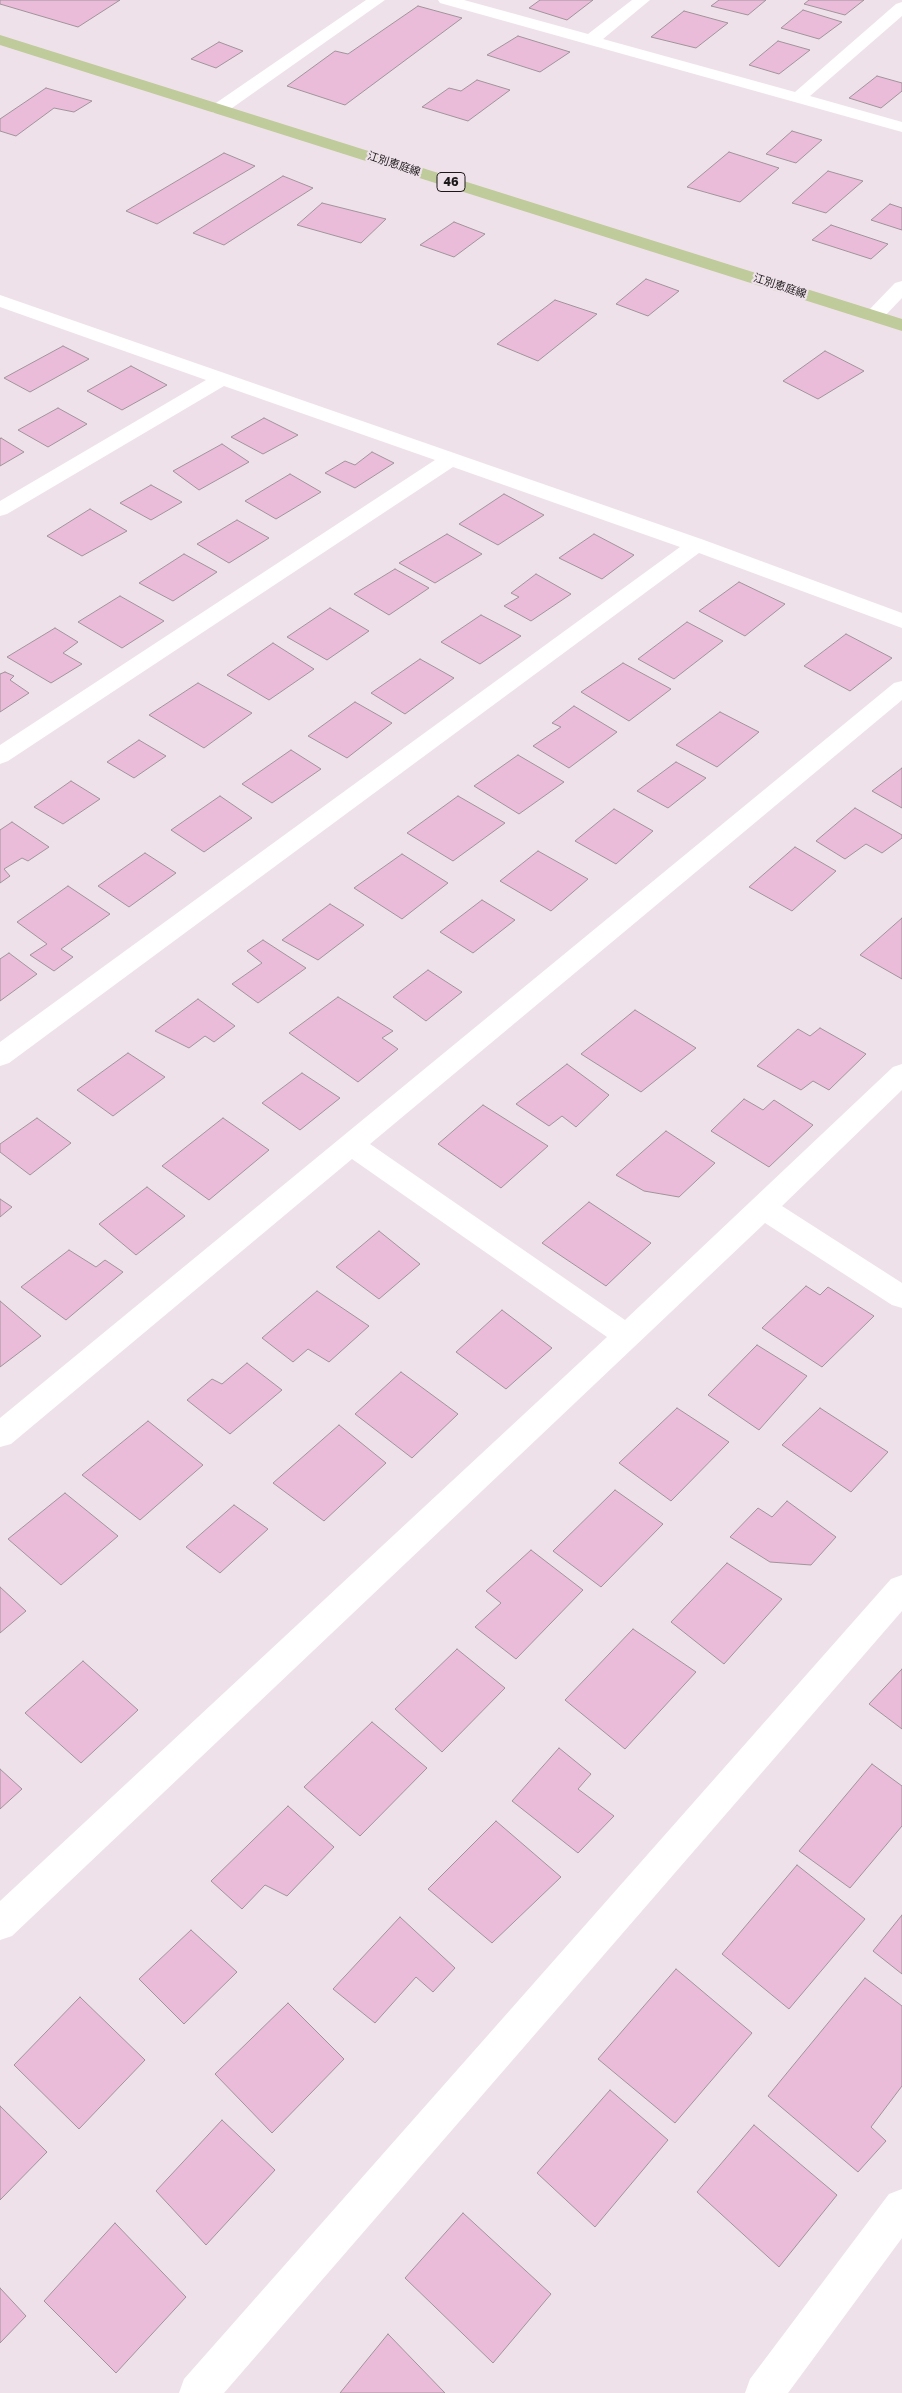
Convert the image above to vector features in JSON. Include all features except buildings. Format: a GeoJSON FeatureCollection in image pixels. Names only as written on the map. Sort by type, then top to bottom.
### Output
{"type":"FeatureCollection","features":[{"type":"Feature","properties":{"kind":"main road","name":"江別恵庭線"},"geometry":{"type":"LineString","coordinates":[[0,40],[902,325]]}},
{"type":"Feature","properties":{"kind":"street"},"geometry":{"type":"LineString","coordinates":[[219,109],[377,0]]}},
{"type":"Feature","properties":{"kind":"street"},"geometry":{"type":"LineString","coordinates":[[446,0],[902,127]]}},
{"type":"Feature","properties":{"kind":"street"},"geometry":{"type":"LineString","coordinates":[[591,40],[642,0]]}},
{"type":"Feature","properties":{"kind":"street"},"geometry":{"type":"LineString","coordinates":[[798,98],[902,7]]}},
{"type":"Feature","properties":{"kind":"street"},"geometry":{"type":"LineString","coordinates":[[874,316],[902,287]]}},
{"type":"Feature","properties":{"kind":"street"},"geometry":{"type":"LineString","coordinates":[[2,302],[696,545],[902,621]]}},
{"type":"Feature","properties":{"kind":"street"},"geometry":{"type":"LineString","coordinates":[[0,510],[222,378]]}},
{"type":"Feature","properties":{"kind":"street"},"geometry":{"type":"LineString","coordinates":[[0,756],[450,459]]}},
{"type":"Feature","properties":{"kind":"street"},"geometry":{"type":"LineString","coordinates":[[0,1056],[696,545]]}},
{"type":"Feature","properties":{"kind":"street"},"geometry":{"type":"LineString","coordinates":[[0,1435],[902,688]]}},
{"type":"Feature","properties":{"kind":"street"},"geometry":{"type":"LineString","coordinates":[[0,1924],[763,1208],[902,1074]]}},
{"type":"Feature","properties":{"kind":"street"},"geometry":{"type":"LineString","coordinates":[[351,1144],[627,1336]]}},
{"type":"Feature","properties":{"kind":"street"},"geometry":{"type":"LineString","coordinates":[[763,1208],[902,1298]]}},
{"type":"Feature","properties":{"kind":"street"},"geometry":{"type":"LineString","coordinates":[[198,2393],[902,1589]]}},
{"type":"Feature","properties":{"kind":"street"},"geometry":{"type":"LineString","coordinates":[[764,2393],[902,2206]]}}]}
